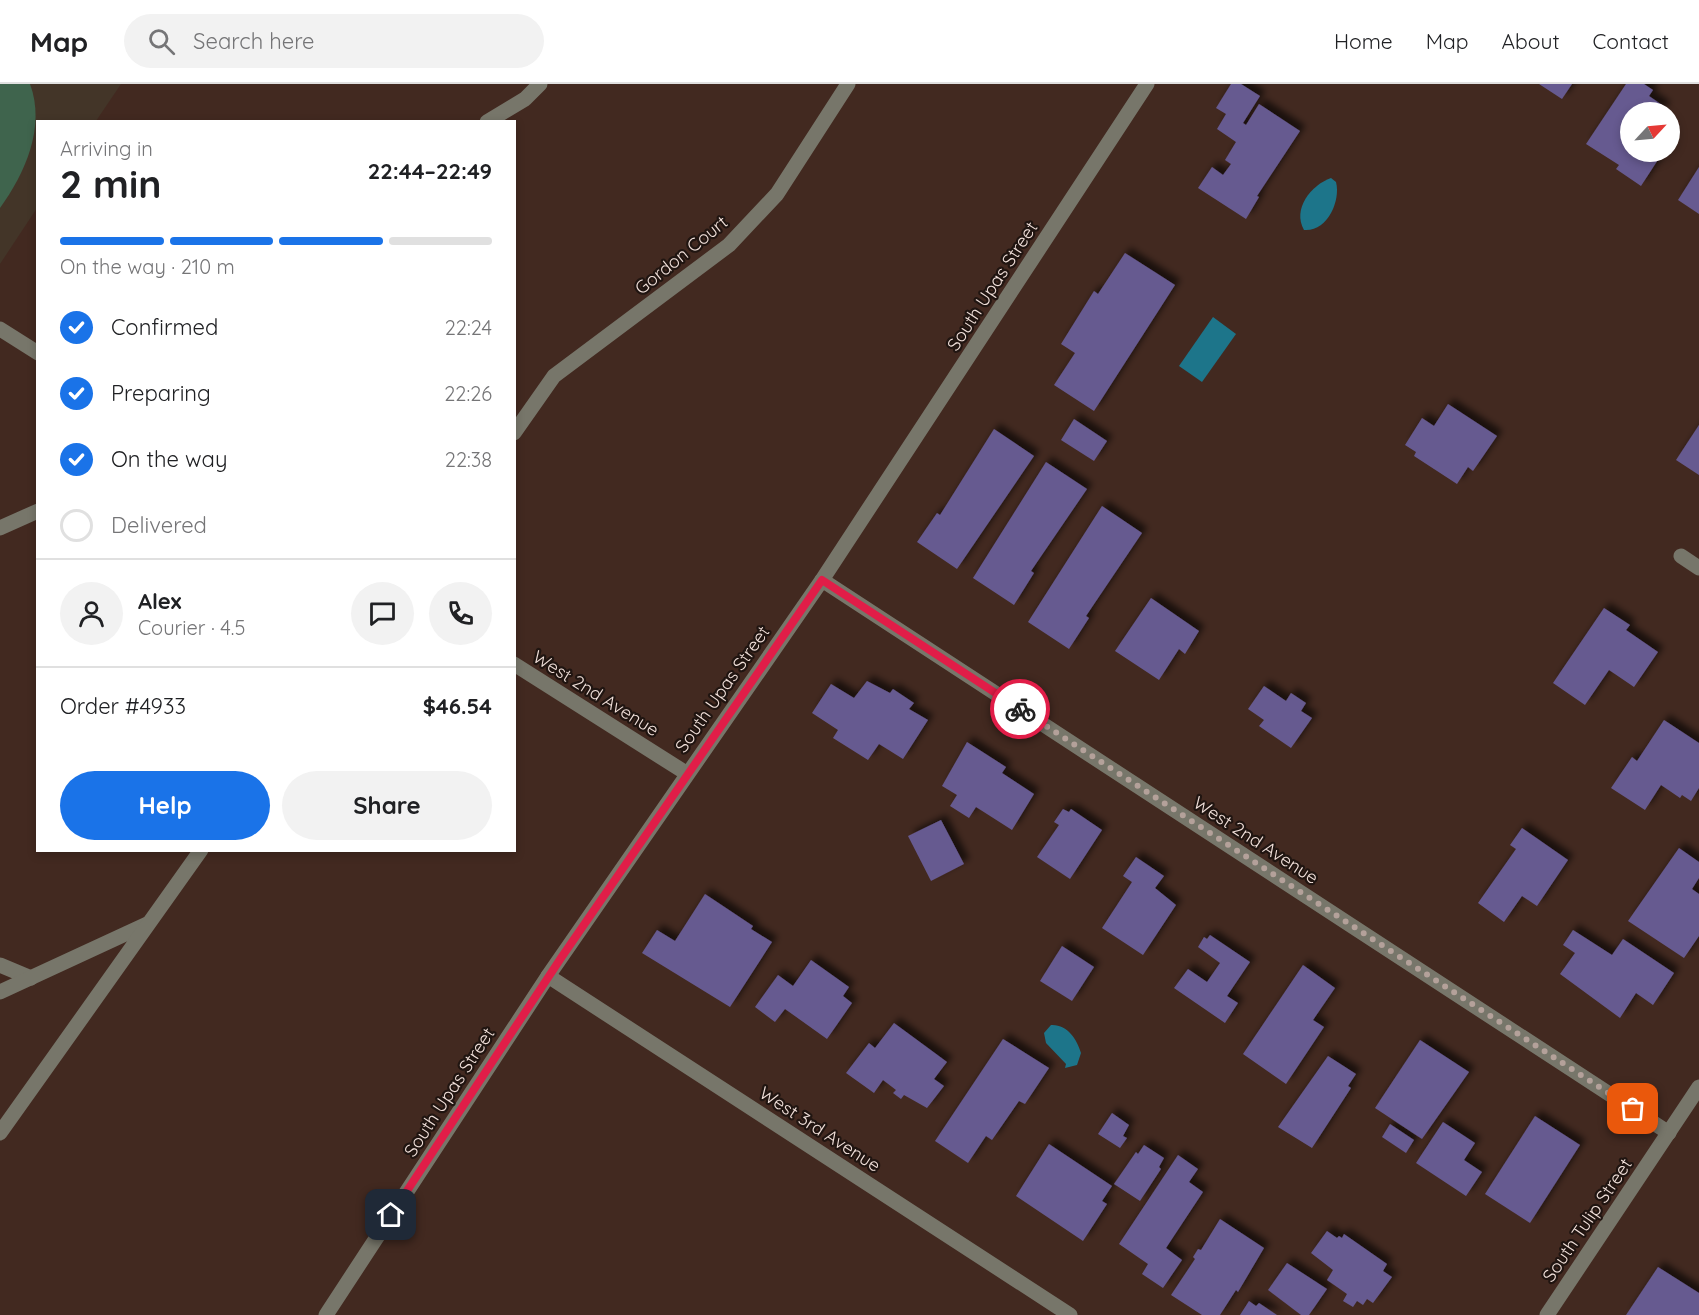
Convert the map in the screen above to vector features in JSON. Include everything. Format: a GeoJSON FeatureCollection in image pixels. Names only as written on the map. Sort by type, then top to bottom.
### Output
{"type":"FeatureCollection","features":[{"type":"Feature","properties":{"kind":"street"},"geometry":{"type":"LineString","coordinates":[[490,120],[525,99],[540,84]]}},
{"type":"Feature","properties":{"kind":"street","name":"Gordon Court"},"geometry":{"type":"LineString","coordinates":[[516,430],[554,376],[729,245],[777,194],[848,84]]}},
{"type":"Feature","properties":{"kind":"street","name":"South Upas Street"},"geometry":{"type":"LineString","coordinates":[[326,1315],[548,976],[686,773],[822,580],[1147,84]]}},
{"type":"Feature","properties":{"kind":"street"},"geometry":{"type":"LineString","coordinates":[[0,329],[36,352]]}},
{"type":"Feature","properties":{"kind":"street"},"geometry":{"type":"LineString","coordinates":[[0,528],[36,512]]}},
{"type":"Feature","properties":{"kind":"street"},"geometry":{"type":"LineString","coordinates":[[1682,556],[1699,568]]}},
{"type":"Feature","properties":{"kind":"street","name":"West 2nd Avenue"},"geometry":{"type":"LineString","coordinates":[[822,580],[1669,1133]]}},
{"type":"Feature","properties":{"kind":"street","name":"West 2nd Avenue"},"geometry":{"type":"LineString","coordinates":[[516,665],[686,773]]}},
{"type":"Feature","properties":{"kind":"street"},"geometry":{"type":"LineString","coordinates":[[0,1133],[200,852]]}},
{"type":"Feature","properties":{"kind":"street"},"geometry":{"type":"LineString","coordinates":[[0,992],[150,922]]}},
{"type":"Feature","properties":{"kind":"street"},"geometry":{"type":"LineString","coordinates":[[0,965],[31,978]]}},
{"type":"Feature","properties":{"kind":"street","name":"West 3rd Avenue"},"geometry":{"type":"LineString","coordinates":[[548,976],[1070,1315]]}},
{"type":"Feature","properties":{"kind":"street","name":"South Tulip Street"},"geometry":{"type":"LineString","coordinates":[[1548,1315],[1699,1087]]}},
{"type":"Feature","properties":{"kind":"shaded area"},"geometry":{"type":"Polygon","coordinates":[[[0,84],[121,84],[97,120],[36,120],[36,210],[0,264],[0,84]]]}},
{"type":"Feature","properties":{"kind":"green space"},"geometry":{"type":"Polygon","coordinates":[[[0,84],[30,84],[36,117],[25,165],[0,208],[0,84]]]}},
{"type":"Feature","properties":{"kind":"water"},"geometry":{"type":"Polygon","coordinates":[[[1331,178],[1336,182],[1337,190],[1330,214],[1319,226],[1304,230],[1300,214],[1302,206],[1317,186],[1331,178]]]}},
{"type":"Feature","properties":{"kind":"water"},"geometry":{"type":"Polygon","coordinates":[[[1213,317],[1236,334],[1202,382],[1179,366],[1213,317]]]}},
{"type":"Feature","properties":{"kind":"water"},"geometry":{"type":"Polygon","coordinates":[[[1051,1025],[1062,1027],[1074,1038],[1081,1053],[1077,1065],[1065,1068],[1066,1064],[1046,1043],[1044,1033],[1051,1025]]]}},
{"type":"Feature","properties":{"kind":"building"},"geometry":{"type":"Polygon","coordinates":[[[1231,84],[1241,84],[1260,96],[1243,123],[1246,125],[1259,104],[1300,131],[1257,196],[1259,197],[1246,219],[1198,188],[1212,167],[1223,175],[1231,164],[1225,160],[1236,142],[1217,129],[1226,114],[1216,108],[1231,84]]]}},
{"type":"Feature","properties":{"kind":"building"},"geometry":{"type":"Polygon","coordinates":[[[1539,84],[1572,84],[1562,99],[1539,84]]]}},
{"type":"Feature","properties":{"kind":"building"},"geometry":{"type":"Polygon","coordinates":[[[1626,84],[1644,84],[1653,90],[1649,96],[1658,102],[1620,102],[1620,162],[1657,162],[1641,186],[1616,169],[1619,165],[1586,144],[1626,84]]]}},
{"type":"Feature","properties":{"kind":"building"},"geometry":{"type":"Polygon","coordinates":[[[1699,167],[1699,214],[1678,200],[1699,167]]]}},
{"type":"Feature","properties":{"kind":"building"},"geometry":{"type":"Polygon","coordinates":[[[1125,253],[1175,285],[1094,411],[1054,385],[1075,353],[1061,344],[1094,291],[1098,294],[1125,253]]]}},
{"type":"Feature","properties":{"kind":"building"},"geometry":{"type":"Polygon","coordinates":[[[1448,404],[1497,436],[1473,471],[1468,467],[1457,484],[1414,456],[1416,452],[1405,445],[1422,418],[1434,426],[1448,404]]]}},
{"type":"Feature","properties":{"kind":"building"},"geometry":{"type":"Polygon","coordinates":[[[1074,419],[1107,441],[1094,461],[1061,440],[1074,419]]]}},
{"type":"Feature","properties":{"kind":"building"},"geometry":{"type":"Polygon","coordinates":[[[1699,425],[1699,475],[1676,460],[1699,425]]]}},
{"type":"Feature","properties":{"kind":"building"},"geometry":{"type":"Polygon","coordinates":[[[994,429],[1034,456],[957,569],[917,542],[937,513],[940,515],[994,429]]]}},
{"type":"Feature","properties":{"kind":"building"},"geometry":{"type":"Polygon","coordinates":[[[1046,462],[1087,489],[1031,571],[1034,573],[1014,605],[973,578],[1046,462]]]}},
{"type":"Feature","properties":{"kind":"building"},"geometry":{"type":"Polygon","coordinates":[[[1102,506],[1142,533],[1086,616],[1089,618],[1069,649],[1028,622],[1102,506]]]}},
{"type":"Feature","properties":{"kind":"building"},"geometry":{"type":"Polygon","coordinates":[[[1151,598],[1199,631],[1185,654],[1179,649],[1159,680],[1115,651],[1151,598]]]}},
{"type":"Feature","properties":{"kind":"building"},"geometry":{"type":"Polygon","coordinates":[[[1604,608],[1630,625],[1626,630],[1658,652],[1634,687],[1609,670],[1585,705],[1553,683],[1604,608]]]}},
{"type":"Feature","properties":{"kind":"building"},"geometry":{"type":"Polygon","coordinates":[[[867,681],[890,693],[893,689],[914,703],[909,709],[928,720],[903,759],[879,744],[868,760],[833,738],[838,730],[812,713],[831,684],[854,698],[867,681]]]}},
{"type":"Feature","properties":{"kind":"building"},"geometry":{"type":"Polygon","coordinates":[[[1264,686],[1286,701],[1291,693],[1306,703],[1301,711],[1312,718],[1291,748],[1259,726],[1264,720],[1248,709],[1264,686]]]}},
{"type":"Feature","properties":{"kind":"building"},"geometry":{"type":"Polygon","coordinates":[[[1664,720],[1699,743],[1699,788],[1691,801],[1682,795],[1680,798],[1661,785],[1645,810],[1611,788],[1632,757],[1637,761],[1664,720]]]}},
{"type":"Feature","properties":{"kind":"building"},"geometry":{"type":"Polygon","coordinates":[[[967,742],[1006,767],[1002,773],[1034,794],[1012,830],[976,807],[969,818],[950,806],[957,795],[942,786],[967,742]]]}},
{"type":"Feature","properties":{"kind":"building"},"geometry":{"type":"Polygon","coordinates":[[[1063,809],[1069,812],[1071,809],[1102,830],[1070,879],[1037,857],[1059,825],[1054,822],[1063,809]]]}},
{"type":"Feature","properties":{"kind":"building"},"geometry":{"type":"Polygon","coordinates":[[[941,820],[964,864],[931,881],[908,836],[941,820]]]}},
{"type":"Feature","properties":{"kind":"building"},"geometry":{"type":"Polygon","coordinates":[[[1522,828],[1568,860],[1537,906],[1522,896],[1504,922],[1478,903],[1516,849],[1510,845],[1522,828]]]}},
{"type":"Feature","properties":{"kind":"building"},"geometry":{"type":"Polygon","coordinates":[[[1679,848],[1699,862],[1699,878],[1692,889],[1699,894],[1699,936],[1684,958],[1628,921],[1679,848]]]}},
{"type":"Feature","properties":{"kind":"building"},"geometry":{"type":"Polygon","coordinates":[[[1136,857],[1164,876],[1155,888],[1176,905],[1143,955],[1102,928],[1132,882],[1123,876],[1136,857]]]}},
{"type":"Feature","properties":{"kind":"building"},"geometry":{"type":"Polygon","coordinates":[[[705,894],[753,926],[751,929],[772,942],[730,1007],[642,953],[657,930],[675,941],[705,894]]]}},
{"type":"Feature","properties":{"kind":"building"},"geometry":{"type":"Polygon","coordinates":[[[1573,930],[1612,955],[1623,939],[1674,973],[1653,1005],[1636,993],[1620,1018],[1560,974],[1575,953],[1563,945],[1573,930]]]}},
{"type":"Feature","properties":{"kind":"building"},"geometry":{"type":"Polygon","coordinates":[[[1210,935],[1250,962],[1227,996],[1238,1003],[1225,1023],[1174,988],[1188,969],[1207,982],[1220,963],[1198,947],[1204,937],[1207,939],[1210,935]]]}},
{"type":"Feature","properties":{"kind":"building"},"geometry":{"type":"Polygon","coordinates":[[[1062,946],[1094,967],[1072,1001],[1040,981],[1062,946]]]}},
{"type":"Feature","properties":{"kind":"building"},"geometry":{"type":"Polygon","coordinates":[[[811,960],[849,987],[843,996],[852,1003],[827,1039],[785,1009],[775,1022],[755,1007],[778,975],[793,986],[811,960]]]}},
{"type":"Feature","properties":{"kind":"building"},"geometry":{"type":"Polygon","coordinates":[[[1303,965],[1335,988],[1313,1020],[1324,1027],[1286,1084],[1243,1054],[1303,965]]]}},
{"type":"Feature","properties":{"kind":"building"},"geometry":{"type":"Polygon","coordinates":[[[894,1023],[947,1062],[934,1079],[944,1086],[927,1108],[904,1095],[901,1099],[893,1093],[896,1090],[883,1080],[874,1093],[846,1073],[869,1043],[875,1048],[894,1023]]]}},
{"type":"Feature","properties":{"kind":"building"},"geometry":{"type":"Polygon","coordinates":[[[1003,1039],[1049,1068],[1025,1104],[1019,1101],[992,1140],[986,1136],[968,1163],[935,1141],[1003,1039]]]}},
{"type":"Feature","properties":{"kind":"building"},"geometry":{"type":"Polygon","coordinates":[[[1420,1040],[1469,1072],[1422,1139],[1375,1108],[1420,1040]]]}},
{"type":"Feature","properties":{"kind":"building"},"geometry":{"type":"Polygon","coordinates":[[[1328,1056],[1356,1074],[1348,1086],[1351,1088],[1312,1148],[1278,1127],[1328,1056]]]}},
{"type":"Feature","properties":{"kind":"building"},"geometry":{"type":"Polygon","coordinates":[[[1112,1113],[1129,1125],[1123,1136],[1127,1138],[1120,1148],[1098,1134],[1112,1113]]]}},
{"type":"Feature","properties":{"kind":"building"},"geometry":{"type":"Polygon","coordinates":[[[1535,1116],[1580,1145],[1530,1223],[1485,1194],[1535,1116]]]}},
{"type":"Feature","properties":{"kind":"building"},"geometry":{"type":"Polygon","coordinates":[[[1443,1122],[1475,1143],[1464,1160],[1482,1172],[1466,1196],[1416,1163],[1443,1122]]]}},
{"type":"Feature","properties":{"kind":"building"},"geometry":{"type":"Polygon","coordinates":[[[1390,1124],[1414,1140],[1406,1153],[1382,1137],[1390,1124]]]}},
{"type":"Feature","properties":{"kind":"building"},"geometry":{"type":"Polygon","coordinates":[[[1049,1144],[1112,1186],[1102,1201],[1107,1204],[1083,1241],[1016,1196],[1049,1144]]]}},
{"type":"Feature","properties":{"kind":"building"},"geometry":{"type":"Polygon","coordinates":[[[1144,1145],[1164,1158],[1159,1167],[1161,1169],[1140,1201],[1114,1184],[1136,1152],[1138,1154],[1144,1145]]]}},
{"type":"Feature","properties":{"kind":"building"},"geometry":{"type":"Polygon","coordinates":[[[1178,1155],[1198,1169],[1189,1182],[1203,1192],[1166,1248],[1182,1260],[1163,1288],[1142,1274],[1148,1264],[1119,1244],[1178,1155]]]}},
{"type":"Feature","properties":{"kind":"building"},"geometry":{"type":"Polygon","coordinates":[[[1220,1219],[1264,1248],[1238,1292],[1236,1290],[1220,1315],[1202,1315],[1171,1295],[1195,1259],[1193,1257],[1198,1249],[1201,1250],[1220,1219]]]}},
{"type":"Feature","properties":{"kind":"building"},"geometry":{"type":"Polygon","coordinates":[[[1327,1231],[1337,1238],[1339,1236],[1342,1238],[1344,1234],[1387,1264],[1383,1271],[1392,1277],[1373,1303],[1367,1299],[1363,1305],[1357,1301],[1353,1307],[1343,1301],[1347,1294],[1327,1280],[1333,1270],[1311,1253],[1327,1231]]]}},
{"type":"Feature","properties":{"kind":"building"},"geometry":{"type":"Polygon","coordinates":[[[1287,1263],[1327,1289],[1309,1315],[1301,1315],[1268,1290],[1287,1263]]]}},
{"type":"Feature","properties":{"kind":"building"},"geometry":{"type":"Polygon","coordinates":[[[1658,1267],[1699,1293],[1699,1315],[1626,1315],[1658,1267]]]}},
{"type":"Feature","properties":{"kind":"building"},"geometry":{"type":"Polygon","coordinates":[[[1249,1301],[1256,1306],[1259,1303],[1277,1315],[1240,1315],[1249,1301]]]}},
{"type":"Feature","properties":{"kind":"way so far"},"geometry":{"type":"LineString","coordinates":[[1020,709],[1633,1109]]}},
{"type":"Feature","properties":{"kind":"route"},"geometry":{"type":"LineString","coordinates":[[391,1215],[686,773],[822,580],[1020,709]]}}]}
